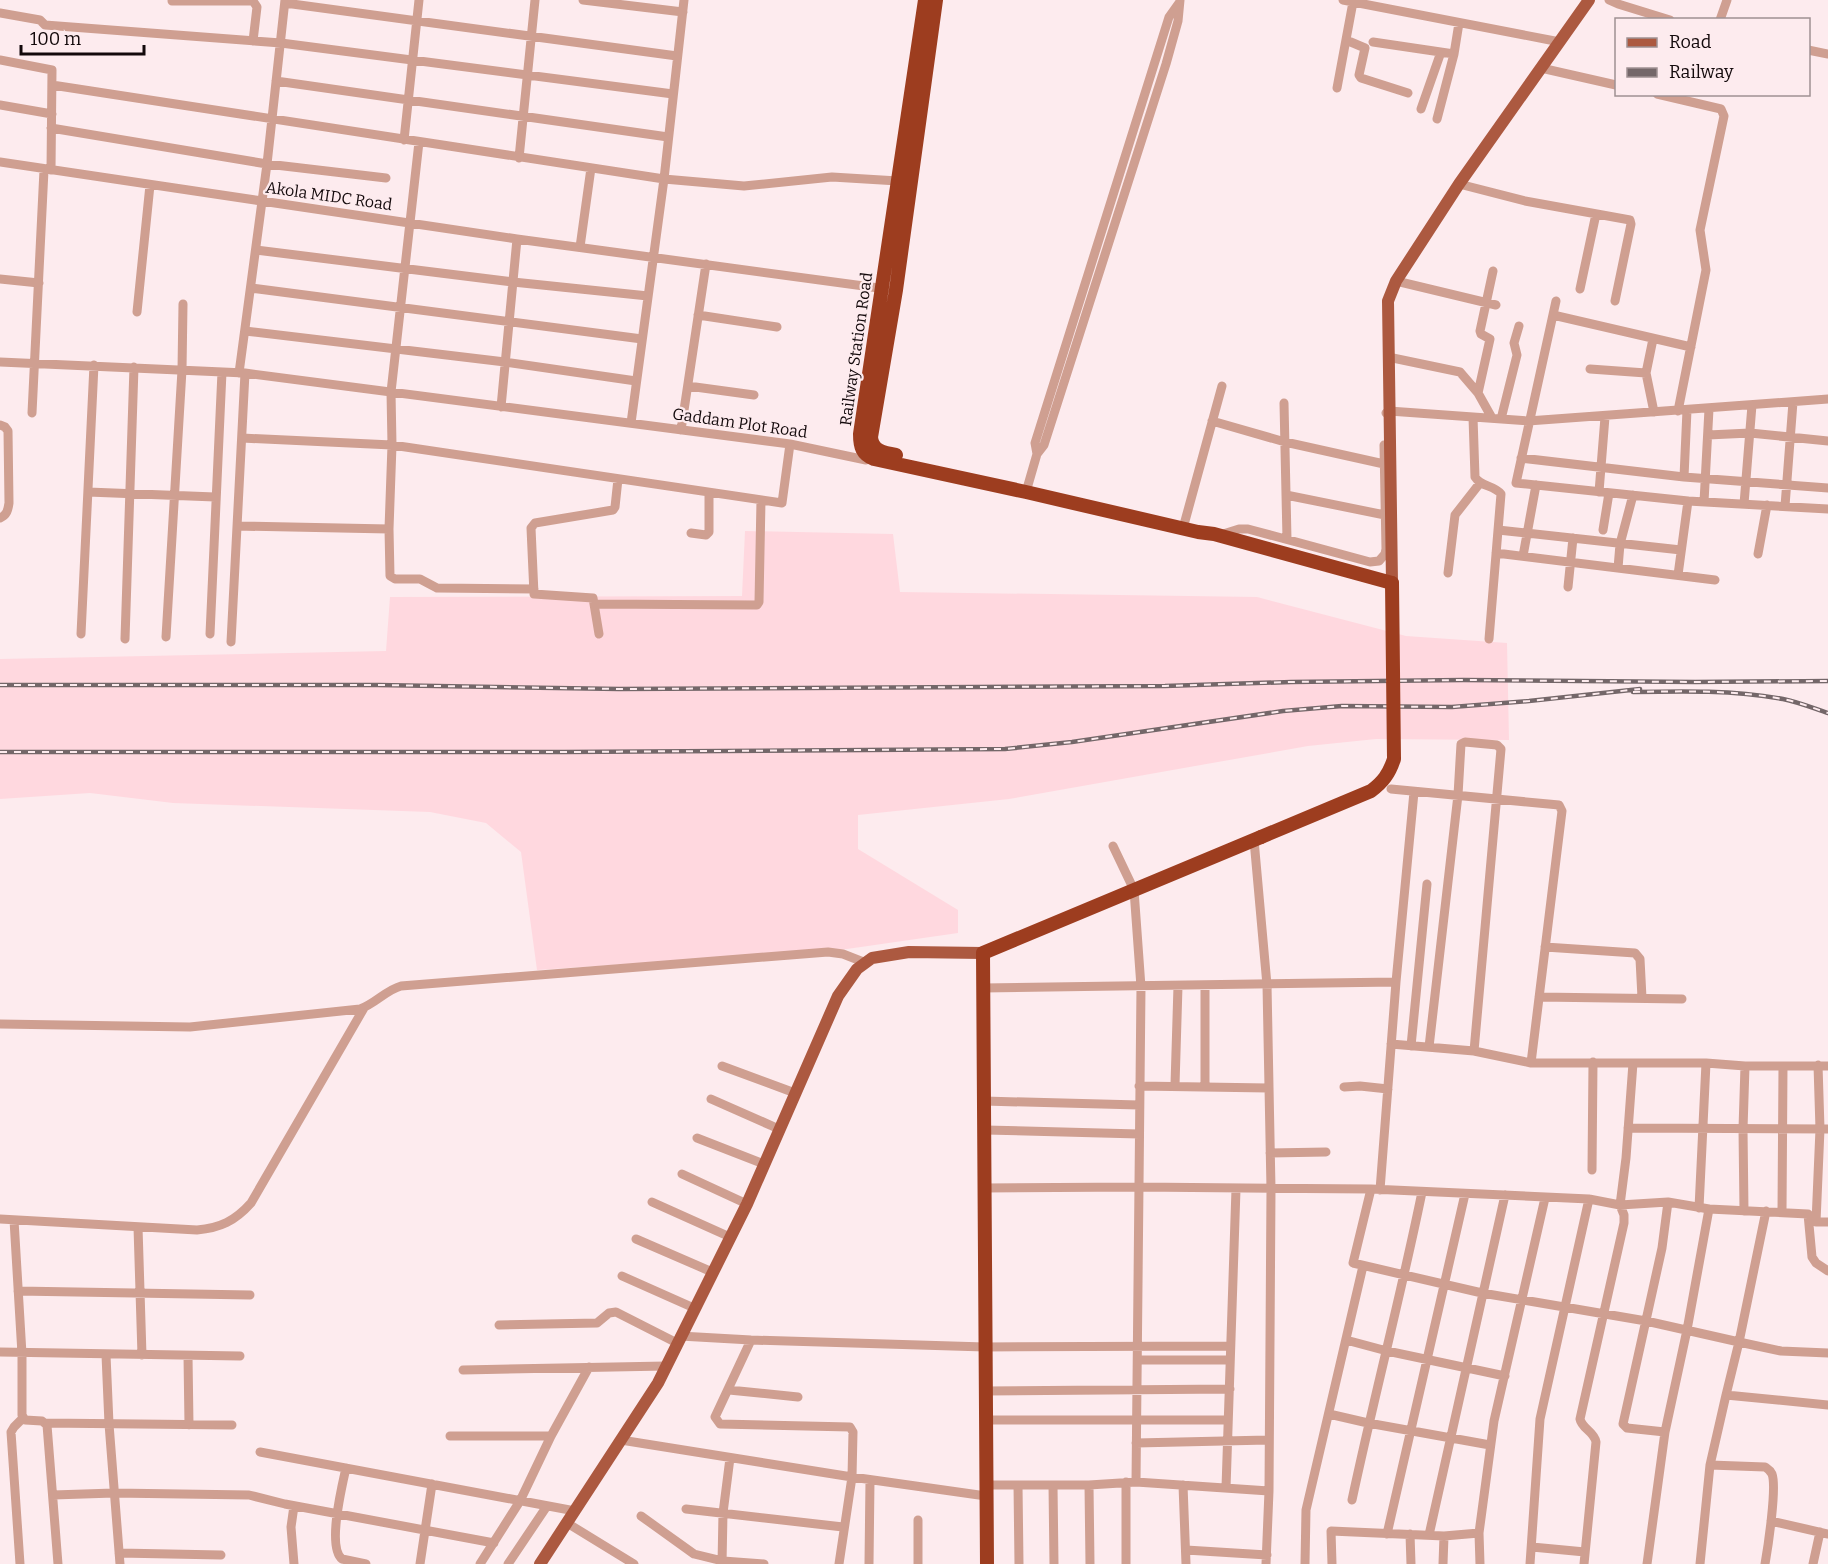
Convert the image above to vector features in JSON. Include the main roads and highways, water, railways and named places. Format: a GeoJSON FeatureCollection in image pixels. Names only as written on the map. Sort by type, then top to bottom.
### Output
{"type":"FeatureCollection","features":[{"type":"Feature","properties":{"kind":"highway","name":"Railway Station Road"},"geometry":{"type":"LineString","coordinates":[[889,289],[898,181],[925,0]]}},
{"type":"Feature","properties":{"kind":"highway","name":"Railway Station Road"},"geometry":{"type":"LineString","coordinates":[[936,0],[889,289],[860,434],[861,448],[1027,488]]}},
{"type":"Feature","properties":{"kind":"highway"},"geometry":{"type":"LineString","coordinates":[[1027,488],[1200,524],[1216,535]]}},
{"type":"Feature","properties":{"kind":"highway"},"geometry":{"type":"LineString","coordinates":[[987,1564],[983,953],[1371,791],[1384,781],[1394,759],[1392,582],[1238,540],[1198,532],[1027,488]]}},
{"type":"Feature","properties":{"kind":"main road"},"geometry":{"type":"LineString","coordinates":[[1392,582],[1388,301],[1396,281],[1459,184],[1589,0]]}},
{"type":"Feature","properties":{"kind":"main road"},"geometry":{"type":"LineString","coordinates":[[540,1564],[658,1383],[747,1204],[838,996],[857,969],[872,958],[909,952],[983,953]]}},
{"type":"Feature","properties":{"kind":"railway"},"geometry":{"type":"LineString","coordinates":[[0,685],[378,685],[619,689],[1165,686],[1463,680],[1828,681]]}},
{"type":"Feature","properties":{"kind":"railway"},"geometry":{"type":"LineString","coordinates":[[0,752],[1005,749],[1072,742],[1283,711],[1342,706],[1452,707],[1640,689]]}},
{"type":"Feature","properties":{"kind":"railway"},"geometry":{"type":"LineString","coordinates":[[1633,692],[1690,691],[1746,694],[1789,700],[1828,713]]}}]}
